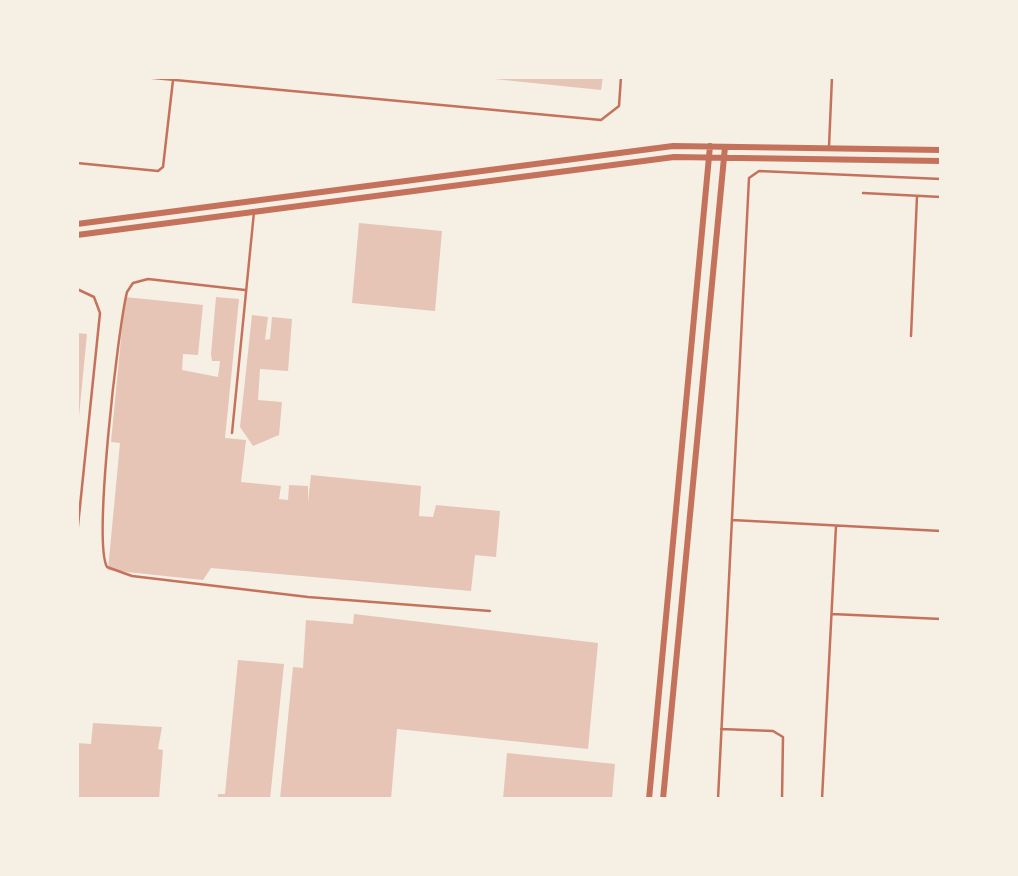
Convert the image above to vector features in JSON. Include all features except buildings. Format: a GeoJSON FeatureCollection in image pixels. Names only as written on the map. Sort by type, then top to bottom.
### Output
{"type":"FeatureCollection","features":[{"type":"Feature","properties":{"kind":"street"},"geometry":{"type":"LineString","coordinates":[[77,224],[673,146],[941,150]]}},
{"type":"Feature","properties":{"kind":"street"},"geometry":{"type":"LineString","coordinates":[[649,799],[710,146]]}},
{"type":"Feature","properties":{"kind":"street"},"geometry":{"type":"LineString","coordinates":[[663,799],[725,146]]}},
{"type":"Feature","properties":{"kind":"street"},"geometry":{"type":"LineString","coordinates":[[77,235],[674,158],[941,161]]}},
{"type":"Feature","properties":{"kind":"lane"},"geometry":{"type":"LineString","coordinates":[[142,77],[601,120],[619,106],[621,77]]}},
{"type":"Feature","properties":{"kind":"lane"},"geometry":{"type":"LineString","coordinates":[[829,148],[832,77]]}},
{"type":"Feature","properties":{"kind":"lane"},"geometry":{"type":"LineString","coordinates":[[77,163],[158,171],[163,167],[173,80]]}},
{"type":"Feature","properties":{"kind":"lane"},"geometry":{"type":"LineString","coordinates":[[718,799],[751,175],[759,171],[941,179]]}},
{"type":"Feature","properties":{"kind":"lane"},"geometry":{"type":"LineString","coordinates":[[863,192],[941,197]]}},
{"type":"Feature","properties":{"kind":"lane"},"geometry":{"type":"LineString","coordinates":[[911,336],[917,196]]}},
{"type":"Feature","properties":{"kind":"lane"},"geometry":{"type":"LineString","coordinates":[[232,433],[254,212]]}},
{"type":"Feature","properties":{"kind":"lane"},"geometry":{"type":"LineString","coordinates":[[245,290],[148,279],[133,282],[127,292],[116,368],[104,497],[102,545],[107,567],[132,576],[308,597],[490,611]]}},
{"type":"Feature","properties":{"kind":"lane"},"geometry":{"type":"LineString","coordinates":[[77,289],[94,297],[100,313],[77,533]]}},
{"type":"Feature","properties":{"kind":"lane"},"geometry":{"type":"LineString","coordinates":[[732,520],[941,531]]}},
{"type":"Feature","properties":{"kind":"lane"},"geometry":{"type":"LineString","coordinates":[[822,799],[836,526]]}},
{"type":"Feature","properties":{"kind":"lane"},"geometry":{"type":"LineString","coordinates":[[831,614],[941,620]]}},
{"type":"Feature","properties":{"kind":"lane"},"geometry":{"type":"LineString","coordinates":[[722,729],[773,730],[783,737],[782,799]]}}]}
